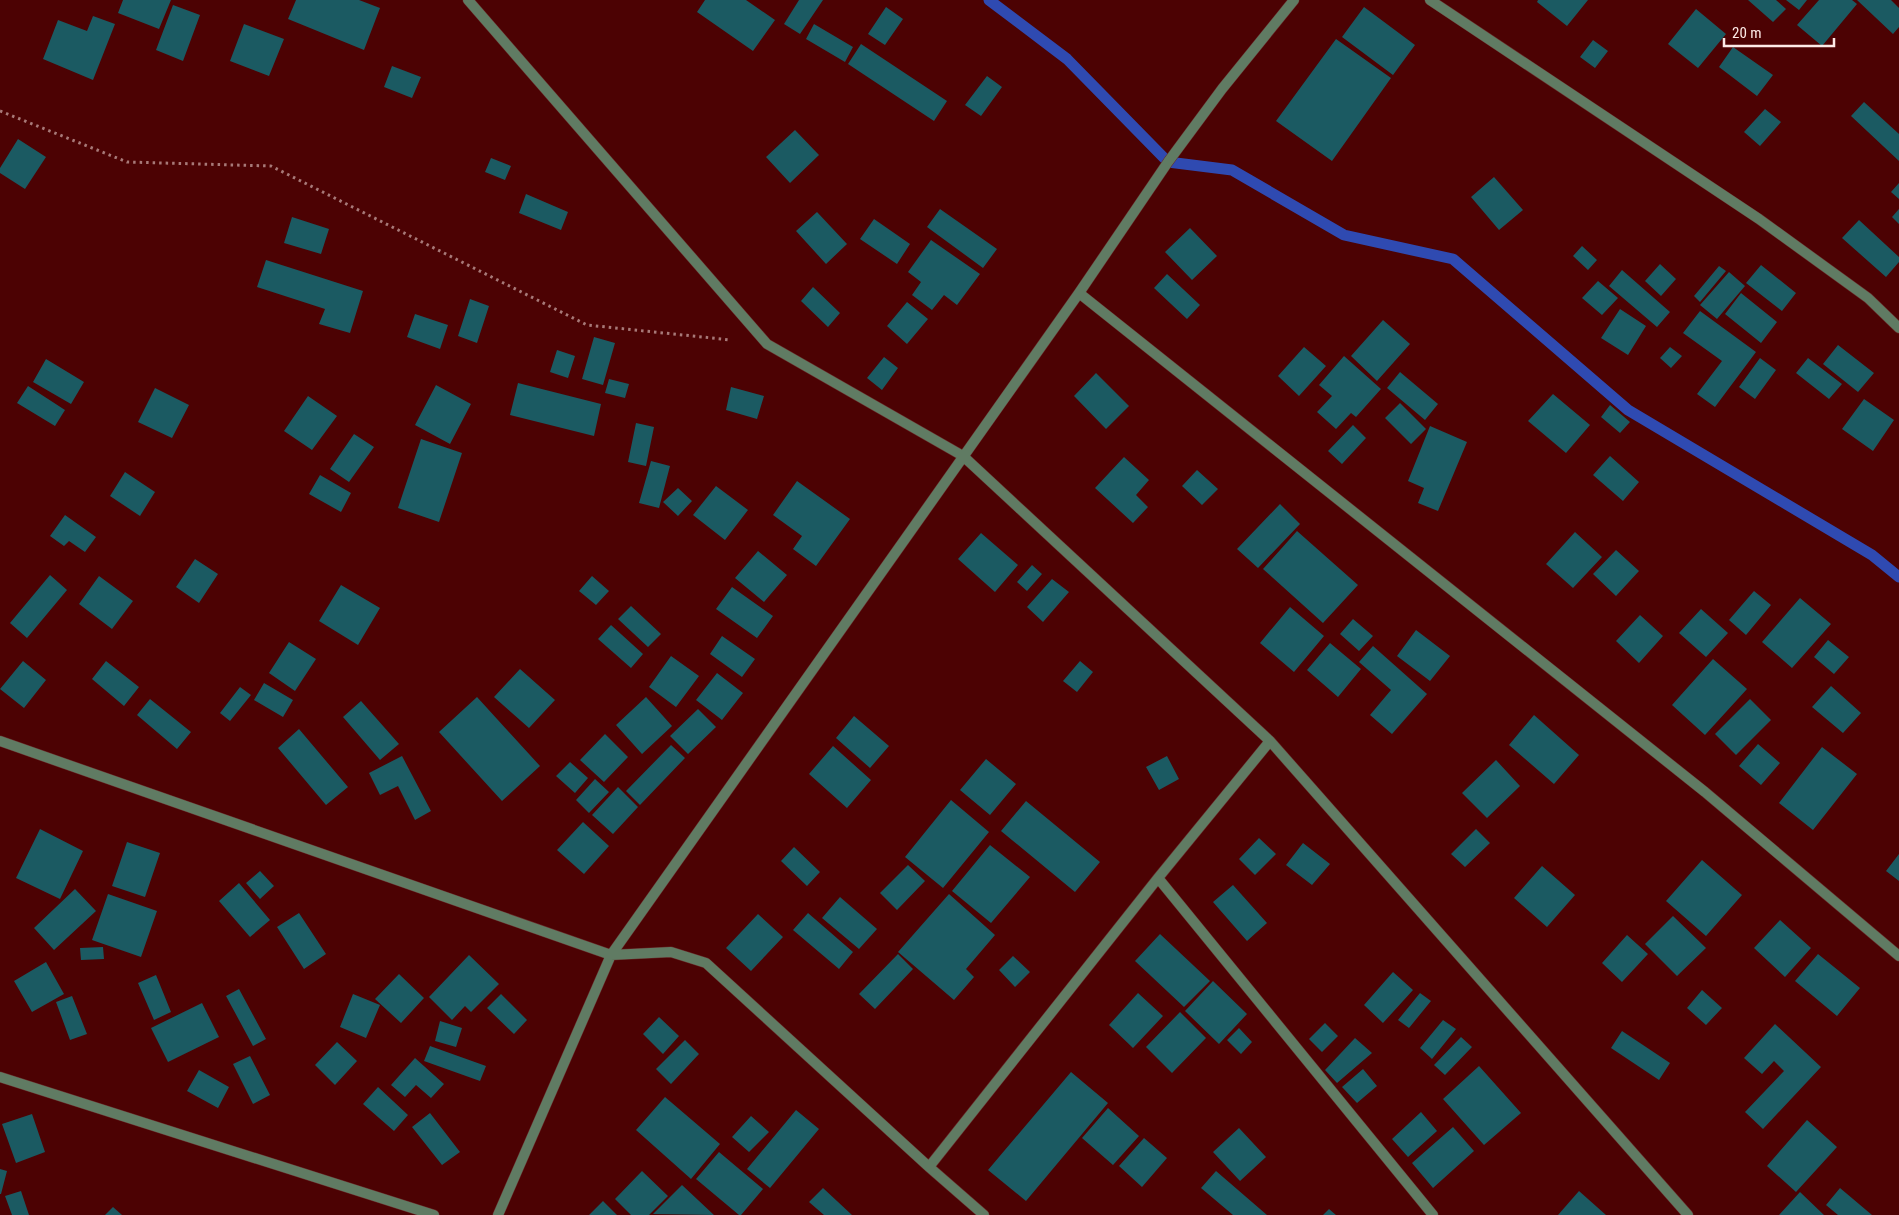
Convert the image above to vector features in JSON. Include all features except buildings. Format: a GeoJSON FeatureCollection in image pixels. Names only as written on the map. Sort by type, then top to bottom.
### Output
{"type":"FeatureCollection","features":[{"type":"Feature","properties":{"kind":"street"},"geometry":{"type":"LineString","coordinates":[[468,0],[767,344],[963,456],[1270,742],[1688,1215]]}},
{"type":"Feature","properties":{"kind":"street"},"geometry":{"type":"LineString","coordinates":[[498,1215],[611,955],[1079,293],[1173,155],[1222,89],[1294,0]]}},
{"type":"Feature","properties":{"kind":"street"},"geometry":{"type":"LineString","coordinates":[[1430,0],[1760,219],[1868,298],[1899,328]]}},
{"type":"Feature","properties":{"kind":"street"},"geometry":{"type":"LineString","coordinates":[[1079,293],[1705,792],[1899,956]]}},
{"type":"Feature","properties":{"kind":"street"},"geometry":{"type":"LineString","coordinates":[[0,741],[611,955],[671,952],[706,964],[984,1215]]}},
{"type":"Feature","properties":{"kind":"street"},"geometry":{"type":"LineString","coordinates":[[929,1167],[1158,878],[1270,742]]}},
{"type":"Feature","properties":{"kind":"street"},"geometry":{"type":"LineString","coordinates":[[1158,878],[1433,1215]]}},
{"type":"Feature","properties":{"kind":"street"},"geometry":{"type":"LineString","coordinates":[[0,1077],[434,1215]]}},
{"type":"Feature","properties":{"kind":"path"},"geometry":{"type":"LineString","coordinates":[[0,111],[127,162],[271,166],[587,325],[767,344]]}},
{"type":"Feature","properties":{"kind":"waterway"},"geometry":{"type":"LineString","coordinates":[[989,0],[1067,59],[1168,162],[1232,170],[1344,235],[1453,259],[1628,410],[1872,555],[1899,577]]}}]}
